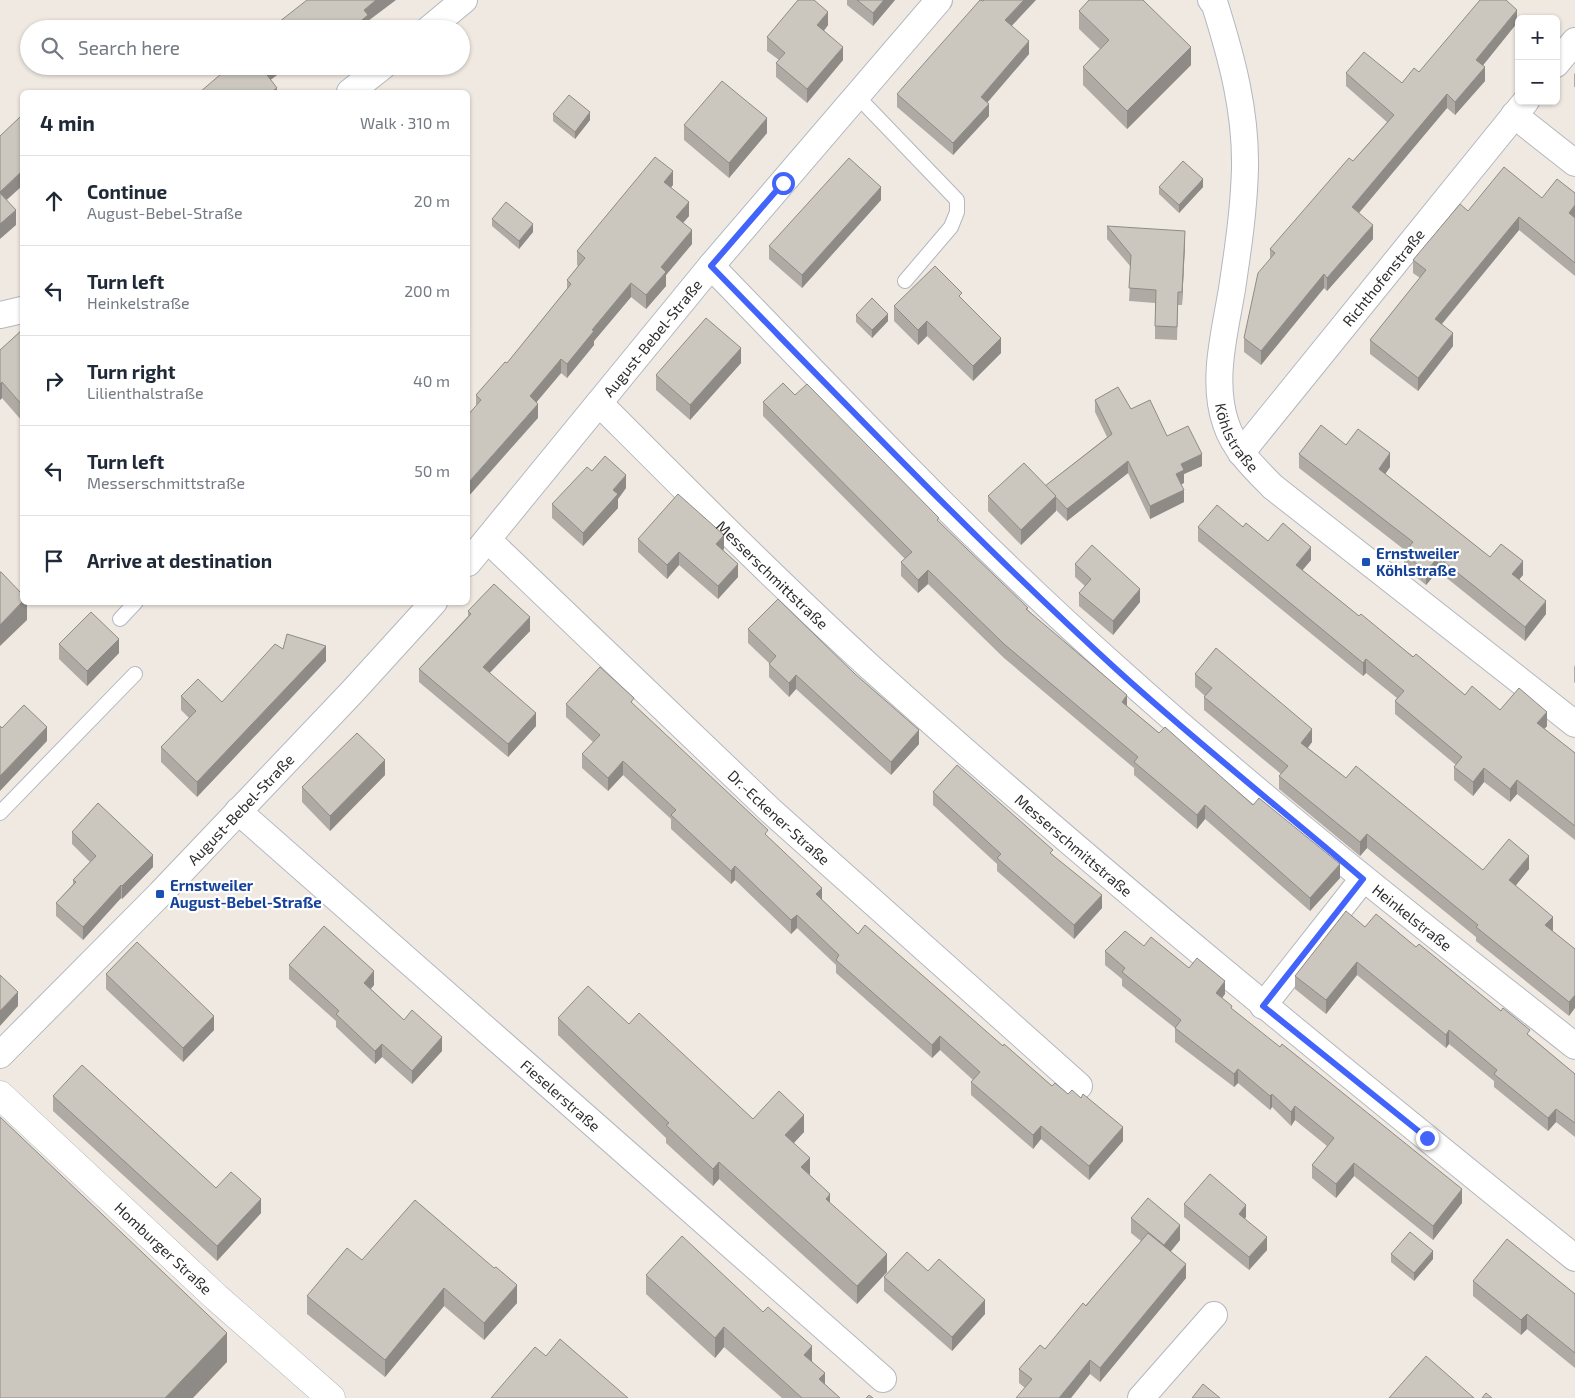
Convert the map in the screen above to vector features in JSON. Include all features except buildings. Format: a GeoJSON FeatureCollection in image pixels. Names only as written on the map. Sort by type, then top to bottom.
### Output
{"type":"FeatureCollection","features":[{"type":"Feature","properties":{"kind":"main road","name":"Homburger Straße"},"geometry":{"type":"LineString","coordinates":[[0,1095],[217,1298],[330,1398]]}},
{"type":"Feature","properties":{"kind":"street"},"geometry":{"type":"LineString","coordinates":[[440,20],[464,0]]}},
{"type":"Feature","properties":{"kind":"street","name":"August-Bebel-Straße"},"geometry":{"type":"LineString","coordinates":[[470,562],[711,266],[939,0]]}},
{"type":"Feature","properties":{"kind":"street","name":"Köhlstraße"},"geometry":{"type":"LineString","coordinates":[[1211,0],[1215,5],[1232,57],[1242,108],[1245,168],[1240,238],[1221,357],[1220,392],[1226,424],[1241,453],[1273,487],[1575,724]]}},
{"type":"Feature","properties":{"kind":"street"},"geometry":{"type":"LineString","coordinates":[[1559,60],[1575,41]]}},
{"type":"Feature","properties":{"kind":"street"},"geometry":{"type":"LineString","coordinates":[[352,90],[371,75]]}},
{"type":"Feature","properties":{"kind":"street"},"geometry":{"type":"LineString","coordinates":[[1520,108],[1575,163]]}},
{"type":"Feature","properties":{"kind":"street","name":"Richthofenstraße"},"geometry":{"type":"LineString","coordinates":[[1241,453],[1520,108]]}},
{"type":"Feature","properties":{"kind":"street","name":"Heinkelstraße"},"geometry":{"type":"LineString","coordinates":[[711,266],[932,493],[1118,671],[1363,879],[1575,1046]]}},
{"type":"Feature","properties":{"kind":"street"},"geometry":{"type":"LineString","coordinates":[[0,315],[20,310]]}},
{"type":"Feature","properties":{"kind":"street","name":"Messerschmittstraße"},"geometry":{"type":"LineString","coordinates":[[599,403],[868,665],[1086,858],[1263,1006],[1575,1258]]}},
{"type":"Feature","properties":{"kind":"street","name":"Dr.-Eckener-Straße"},"geometry":{"type":"LineString","coordinates":[[488,540],[770,811],[1078,1086]]}},
{"type":"Feature","properties":{"kind":"street","name":"August-Bebel-Straße"},"geometry":{"type":"LineString","coordinates":[[0,1055],[154,901],[353,691],[431,605]]}},
{"type":"Feature","properties":{"kind":"street","name":"Fieselerstraße"},"geometry":{"type":"LineString","coordinates":[[238,811],[883,1379]]}},
{"type":"Feature","properties":{"kind":"street"},"geometry":{"type":"LineString","coordinates":[[1263,1006],[1363,879]]}},
{"type":"Feature","properties":{"kind":"street"},"geometry":{"type":"LineString","coordinates":[[1141,1398],[1214,1315]]}},
{"type":"Feature","properties":{"kind":"lane"},"geometry":{"type":"LineString","coordinates":[[856,96],[957,200],[957,212],[951,227],[905,281]]}},
{"type":"Feature","properties":{"kind":"lane"},"geometry":{"type":"LineString","coordinates":[[120,619],[133,605]]}},
{"type":"Feature","properties":{"kind":"lane"},"geometry":{"type":"LineString","coordinates":[[0,813],[135,674]]}},
{"type":"Feature","properties":{"kind":"place","name":"Ernstweiler Köhlstraße"},"geometry":{"type":"Point","coordinates":[1366,562]}},
{"type":"Feature","properties":{"kind":"place","name":"Ernstweiler August-Bebel-Straße"},"geometry":{"type":"Point","coordinates":[160,894]}},
{"type":"Feature","properties":{"kind":"route"},"geometry":{"type":"LineString","coordinates":[[783,183],[711,266],[932,493],[1039,597],[1118,671],[1363,879],[1263,1006],[1427,1138]]}}]}
